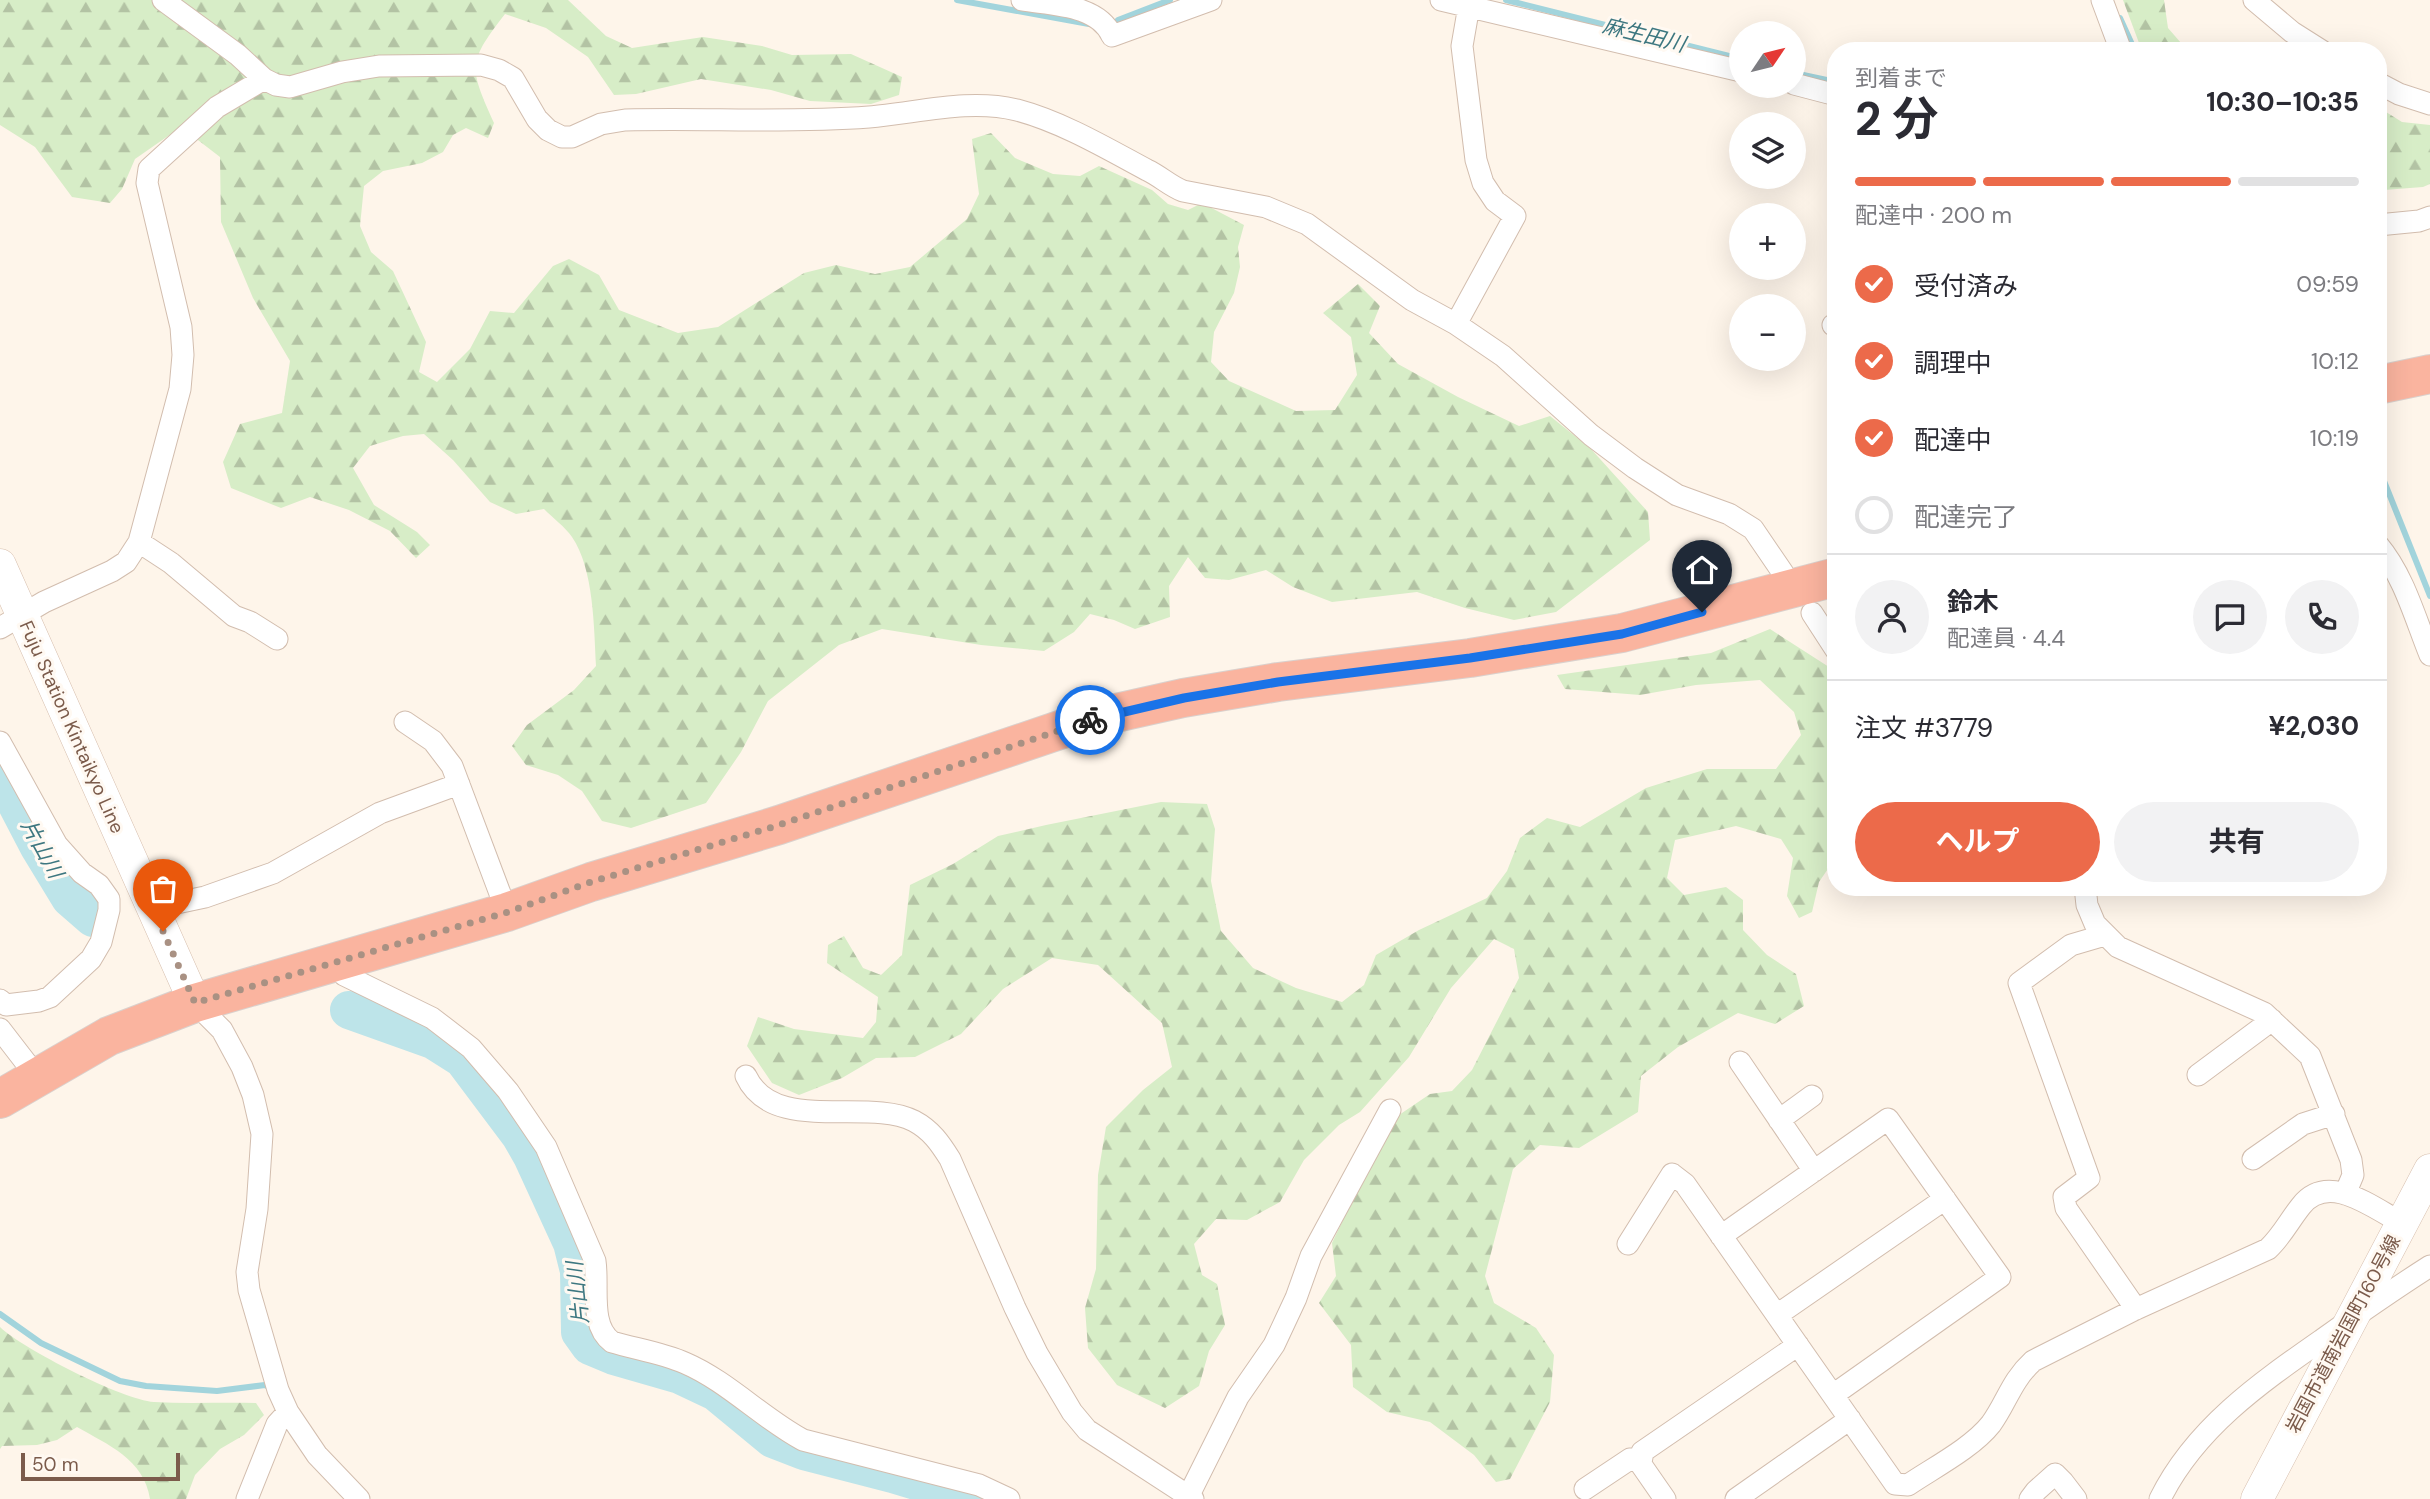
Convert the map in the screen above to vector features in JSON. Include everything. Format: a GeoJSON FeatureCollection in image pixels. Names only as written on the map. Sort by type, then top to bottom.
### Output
{"type":"FeatureCollection","features":[{"type":"Feature","properties":{"kind":"highway"},"geometry":{"type":"LineString","coordinates":[[2387,383],[2430,374]]}},
{"type":"Feature","properties":{"kind":"highway"},"geometry":{"type":"LineString","coordinates":[[0,1099],[109,1036],[195,1003],[508,912],[591,882],[779,825],[1098,717],[1184,698],[1278,682],[1470,658],[1622,634],[1827,578]]}},
{"type":"Feature","properties":{"kind":"main road","name":"Fuju Station Kintaikyo Line"},"geometry":{"type":"LineString","coordinates":[[0,565],[11,621],[153,908],[195,1003]]}},
{"type":"Feature","properties":{"kind":"main road","name":"岩国市道南岩国町160号線"},"geometry":{"type":"LineString","coordinates":[[2257,1499],[2430,1170]]}},
{"type":"Feature","properties":{"kind":"street"},"geometry":{"type":"LineString","coordinates":[[163,0],[238,55],[264,79],[276,85],[290,87],[342,72],[379,66],[481,65],[499,70],[513,78],[537,119],[548,130],[562,137],[572,137],[601,124],[625,120],[800,120],[871,117],[969,105],[1014,110],[1048,120],[1150,171],[1183,191],[1266,207],[1307,224],[1412,300],[1456,324],[1503,356],[1591,435],[1635,468],[1677,495],[1729,514],[1753,529],[1783,573]]}},
{"type":"Feature","properties":{"kind":"street"},"geometry":{"type":"LineString","coordinates":[[1022,0],[1091,13],[1109,29],[1112,36],[1212,0]]}},
{"type":"Feature","properties":{"kind":"street"},"geometry":{"type":"LineString","coordinates":[[1441,0],[1470,3],[1729,68]]}},
{"type":"Feature","properties":{"kind":"street"},"geometry":{"type":"LineString","coordinates":[[2102,0],[2118,42]]}},
{"type":"Feature","properties":{"kind":"street"},"geometry":{"type":"LineString","coordinates":[[2254,0],[2308,42]]}},
{"type":"Feature","properties":{"kind":"street"},"geometry":{"type":"LineString","coordinates":[[1456,324],[1515,216],[1495,201],[1483,183],[1476,160],[1462,46],[1470,3]]}},
{"type":"Feature","properties":{"kind":"street"},"geometry":{"type":"LineString","coordinates":[[11,621],[112,571],[126,562],[139,542],[180,389],[183,355],[181,327],[147,183],[149,169],[216,107],[264,79]]}},
{"type":"Feature","properties":{"kind":"street"},"geometry":{"type":"LineString","coordinates":[[1806,87],[1827,93]]}},
{"type":"Feature","properties":{"kind":"street"},"geometry":{"type":"LineString","coordinates":[[2387,88],[2430,104]]}},
{"type":"Feature","properties":{"kind":"street"},"geometry":{"type":"LineString","coordinates":[[2387,224],[2419,221],[2430,217]]}},
{"type":"Feature","properties":{"kind":"street"},"geometry":{"type":"LineString","coordinates":[[139,542],[171,563],[234,616],[250,622],[277,639]]}},
{"type":"Feature","properties":{"kind":"street"},"geometry":{"type":"LineString","coordinates":[[2387,556],[2403,586],[2430,655]]}},
{"type":"Feature","properties":{"kind":"street"},"geometry":{"type":"LineString","coordinates":[[1812,613],[1827,636]]}},
{"type":"Feature","properties":{"kind":"street"},"geometry":{"type":"LineString","coordinates":[[405,722],[433,741],[452,766],[508,912]]}},
{"type":"Feature","properties":{"kind":"street"},"geometry":{"type":"LineString","coordinates":[[0,742],[57,845],[82,873],[99,885],[109,899],[109,910],[101,942],[91,959],[50,997],[6,1005],[0,1000]]}},
{"type":"Feature","properties":{"kind":"street"},"geometry":{"type":"LineString","coordinates":[[153,908],[205,897],[273,873],[380,813],[459,784]]}},
{"type":"Feature","properties":{"kind":"street"},"geometry":{"type":"LineString","coordinates":[[2086,896],[2095,924],[2118,947],[2264,1013],[2310,1056],[2351,1160],[2353,1175],[2346,1194]]}},
{"type":"Feature","properties":{"kind":"street"},"geometry":{"type":"LineString","coordinates":[[2105,935],[2071,944],[2019,983],[2089,1178],[2064,1196],[2066,1208],[2136,1309]]}},
{"type":"Feature","properties":{"kind":"street"},"geometry":{"type":"LineString","coordinates":[[333,962],[344,975],[432,1018],[471,1048],[526,1115],[546,1147],[595,1261],[598,1279],[597,1322],[604,1336],[612,1342],[684,1363],[713,1378],[803,1440],[979,1485],[1009,1499]]}},
{"type":"Feature","properties":{"kind":"street"},"geometry":{"type":"LineString","coordinates":[[195,1003],[222,1030],[242,1067],[253,1095],[262,1134],[257,1209],[247,1272],[249,1290],[278,1390],[288,1412],[317,1455],[359,1499]]}},
{"type":"Feature","properties":{"kind":"street"},"geometry":{"type":"LineString","coordinates":[[2198,1075],[2272,1020]]}},
{"type":"Feature","properties":{"kind":"street"},"geometry":{"type":"LineString","coordinates":[[0,1029],[37,1077]]}},
{"type":"Feature","properties":{"kind":"street"},"geometry":{"type":"LineString","coordinates":[[1740,1062],[1814,1171]]}},
{"type":"Feature","properties":{"kind":"street"},"geometry":{"type":"LineString","coordinates":[[746,1076],[752,1089],[773,1102],[799,1110],[886,1113],[913,1120],[936,1136],[950,1159],[1037,1353],[1072,1412],[1087,1430],[1191,1497],[1238,1396],[1274,1345],[1296,1298],[1311,1256],[1390,1110]]}},
{"type":"Feature","properties":{"kind":"street"},"geometry":{"type":"LineString","coordinates":[[1779,1120],[1812,1096]]}},
{"type":"Feature","properties":{"kind":"street"},"geometry":{"type":"LineString","coordinates":[[2253,1158],[2303,1124],[2334,1114]]}},
{"type":"Feature","properties":{"kind":"street"},"geometry":{"type":"LineString","coordinates":[[1721,1236],[1888,1119],[2000,1277],[1833,1395]]}},
{"type":"Feature","properties":{"kind":"street"},"geometry":{"type":"LineString","coordinates":[[1628,1244],[1672,1174],[1685,1184],[1895,1484],[1893,1492]]}},
{"type":"Feature","properties":{"kind":"street"},"geometry":{"type":"LineString","coordinates":[[1893,1492],[1908,1485],[1977,1438],[1991,1423],[2021,1372],[2033,1362],[2136,1309],[2268,1249],[2310,1196],[2322,1191],[2336,1191],[2402,1223]]}},
{"type":"Feature","properties":{"kind":"street"},"geometry":{"type":"LineString","coordinates":[[1777,1315],[1945,1199]]}},
{"type":"Feature","properties":{"kind":"street"},"geometry":{"type":"LineString","coordinates":[[2160,1499],[2169,1480],[2215,1421],[2285,1365],[2430,1266]]}},
{"type":"Feature","properties":{"kind":"street"},"geometry":{"type":"LineString","coordinates":[[1665,1499],[1640,1463],[1642,1452],[1798,1345]]}},
{"type":"Feature","properties":{"kind":"street"},"geometry":{"type":"LineString","coordinates":[[247,1499],[277,1424],[288,1412]]}},
{"type":"Feature","properties":{"kind":"street"},"geometry":{"type":"LineString","coordinates":[[1736,1499],[1850,1419]]}},
{"type":"Feature","properties":{"kind":"street"},"geometry":{"type":"LineString","coordinates":[[1585,1489],[1630,1459],[1642,1458]]}},
{"type":"Feature","properties":{"kind":"street"},"geometry":{"type":"LineString","coordinates":[[2030,1499],[2055,1474],[2076,1499]]}},
{"type":"Feature","properties":{"kind":"green space"},"geometry":{"type":"Polygon","coordinates":[[[0,0],[568,0],[606,36],[632,48],[703,37],[762,46],[792,55],[851,54],[902,77],[899,95],[871,104],[810,101],[771,90],[701,79],[636,94],[614,95],[588,57],[546,28],[505,14],[484,44],[476,66],[476,77],[494,123],[488,138],[466,128],[453,135],[443,152],[422,163],[383,171],[364,186],[360,226],[371,252],[393,271],[426,342],[419,372],[437,382],[470,349],[490,311],[514,313],[553,266],[569,259],[599,275],[619,310],[678,333],[718,327],[804,273],[836,265],[875,274],[910,267],[967,219],[979,194],[972,139],[991,133],[1015,158],[1053,174],[1080,176],[1099,166],[1152,190],[1168,204],[1188,210],[1202,203],[1244,225],[1238,247],[1240,267],[1234,293],[1214,332],[1211,362],[1229,381],[1296,411],[1335,410],[1357,375],[1351,337],[1323,313],[1358,284],[1380,306],[1369,333],[1398,364],[1519,426],[1550,416],[1591,449],[1648,512],[1650,540],[1556,612],[1514,620],[1417,592],[1332,602],[1293,587],[1266,570],[1229,580],[1205,578],[1188,557],[1169,586],[1170,617],[1135,629],[1090,614],[1074,632],[1044,651],[981,645],[882,629],[839,645],[768,701],[741,752],[706,803],[631,828],[602,821],[582,791],[558,775],[526,765],[512,746],[527,725],[574,690],[596,666],[589,582],[585,565],[572,537],[544,509],[516,514],[490,502],[453,460],[424,434],[403,436],[370,446],[353,468],[374,505],[417,532],[430,545],[416,558],[390,531],[349,510],[310,497],[281,508],[231,488],[223,462],[240,424],[282,413],[290,361],[253,298],[221,222],[220,157],[181,127],[135,159],[122,189],[110,203],[72,197],[35,147],[0,125],[0,0]]]}},
{"type":"Feature","properties":{"kind":"green space"},"geometry":{"type":"Polygon","coordinates":[[[2123,0],[2164,0],[2168,28],[2180,42],[2139,42],[2123,0]]]}},
{"type":"Feature","properties":{"kind":"green space"},"geometry":{"type":"Polygon","coordinates":[[[2387,113],[2402,122],[2430,125],[2430,184],[2387,190],[2387,113]]]}},
{"type":"Feature","properties":{"kind":"green space"},"geometry":{"type":"Polygon","coordinates":[[[1770,629],[1827,666],[1827,870],[1819,882],[1812,912],[1799,918],[1787,896],[1793,858],[1781,839],[1736,826],[1675,840],[1667,878],[1684,895],[1726,887],[1743,900],[1743,930],[1767,955],[1796,974],[1804,1006],[1775,1024],[1738,1013],[1678,1047],[1641,1076],[1638,1112],[1579,1148],[1540,1145],[1513,1169],[1485,1276],[1494,1303],[1536,1328],[1554,1355],[1550,1402],[1510,1479],[1496,1482],[1474,1455],[1430,1422],[1387,1412],[1353,1387],[1351,1345],[1319,1303],[1336,1276],[1332,1243],[1374,1155],[1399,1115],[1430,1094],[1452,1091],[1472,1070],[1519,978],[1514,949],[1494,939],[1451,988],[1409,1057],[1360,1112],[1339,1125],[1304,1160],[1280,1202],[1247,1220],[1216,1219],[1194,1244],[1202,1275],[1217,1284],[1225,1325],[1209,1351],[1199,1386],[1165,1408],[1117,1385],[1088,1348],[1085,1308],[1096,1269],[1098,1175],[1106,1127],[1143,1090],[1172,1067],[1162,1023],[1098,965],[1052,958],[1003,989],[961,1034],[915,1057],[876,1058],[842,1078],[799,1095],[772,1083],[747,1046],[758,1017],[794,1029],[863,1038],[876,1022],[878,997],[827,963],[828,945],[844,936],[863,968],[881,975],[902,955],[910,885],[953,864],[998,836],[1161,802],[1207,804],[1215,829],[1211,881],[1221,931],[1253,968],[1296,988],[1342,1002],[1364,985],[1376,955],[1419,930],[1487,898],[1507,871],[1520,838],[1547,818],[1580,827],[1646,788],[1707,769],[1776,769],[1801,735],[1794,712],[1760,680],[1696,685],[1640,695],[1565,689],[1557,675],[1711,653],[1770,629]]]}},
{"type":"Feature","properties":{"kind":"green space"},"geometry":{"type":"Polygon","coordinates":[[[0,1327],[29,1348],[120,1393],[167,1403],[256,1403],[264,1415],[244,1435],[220,1449],[195,1475],[186,1499],[150,1499],[140,1473],[132,1463],[112,1447],[77,1427],[57,1440],[37,1445],[2,1446],[0,1449],[0,1327]]]}},
{"type":"Feature","properties":{"kind":"waterway","name":"麻生田川"},"geometry":{"type":"LineString","coordinates":[[957,0],[1089,24]]}},
{"type":"Feature","properties":{"kind":"waterway","name":"麻生田川"},"geometry":{"type":"LineString","coordinates":[[1118,20],[1170,0]]}},
{"type":"Feature","properties":{"kind":"waterway","name":"麻生田川"},"geometry":{"type":"LineString","coordinates":[[1506,0],[1729,56]]}},
{"type":"Feature","properties":{"kind":"waterway"},"geometry":{"type":"LineString","coordinates":[[2120,18],[2131,42]]}},
{"type":"Feature","properties":{"kind":"waterway","name":"麻生田川"},"geometry":{"type":"LineString","coordinates":[[1806,76],[1827,80]]}},
{"type":"Feature","properties":{"kind":"waterway","name":"麻生田川"},"geometry":{"type":"LineString","coordinates":[[2387,488],[2430,596]]}},
{"type":"Feature","properties":{"kind":"waterway","name":"片山川"},"geometry":{"type":"LineString","coordinates":[[0,772],[39,847],[70,898],[93,918]]}},
{"type":"Feature","properties":{"kind":"waterway","name":"片山川"},"geometry":{"type":"LineString","coordinates":[[349,1010],[433,1040],[463,1059],[520,1135],[572,1243],[579,1271],[580,1332],[590,1346],[614,1356],[680,1375],[716,1392],[773,1439],[804,1451],[975,1499]]}},
{"type":"Feature","properties":{"kind":"waterway"},"geometry":{"type":"LineString","coordinates":[[0,1314],[41,1343],[120,1381],[146,1386],[217,1391],[265,1385],[272,1389]]}},
{"type":"Feature","properties":{"kind":"way so far"},"geometry":{"type":"LineString","coordinates":[[163,931],[195,1003],[508,912],[591,882],[779,825],[1090,720]]}},
{"type":"Feature","properties":{"kind":"route"},"geometry":{"type":"LineString","coordinates":[[1090,720],[1184,698],[1278,682],[1470,658],[1622,634],[1702,612]]}}]}
